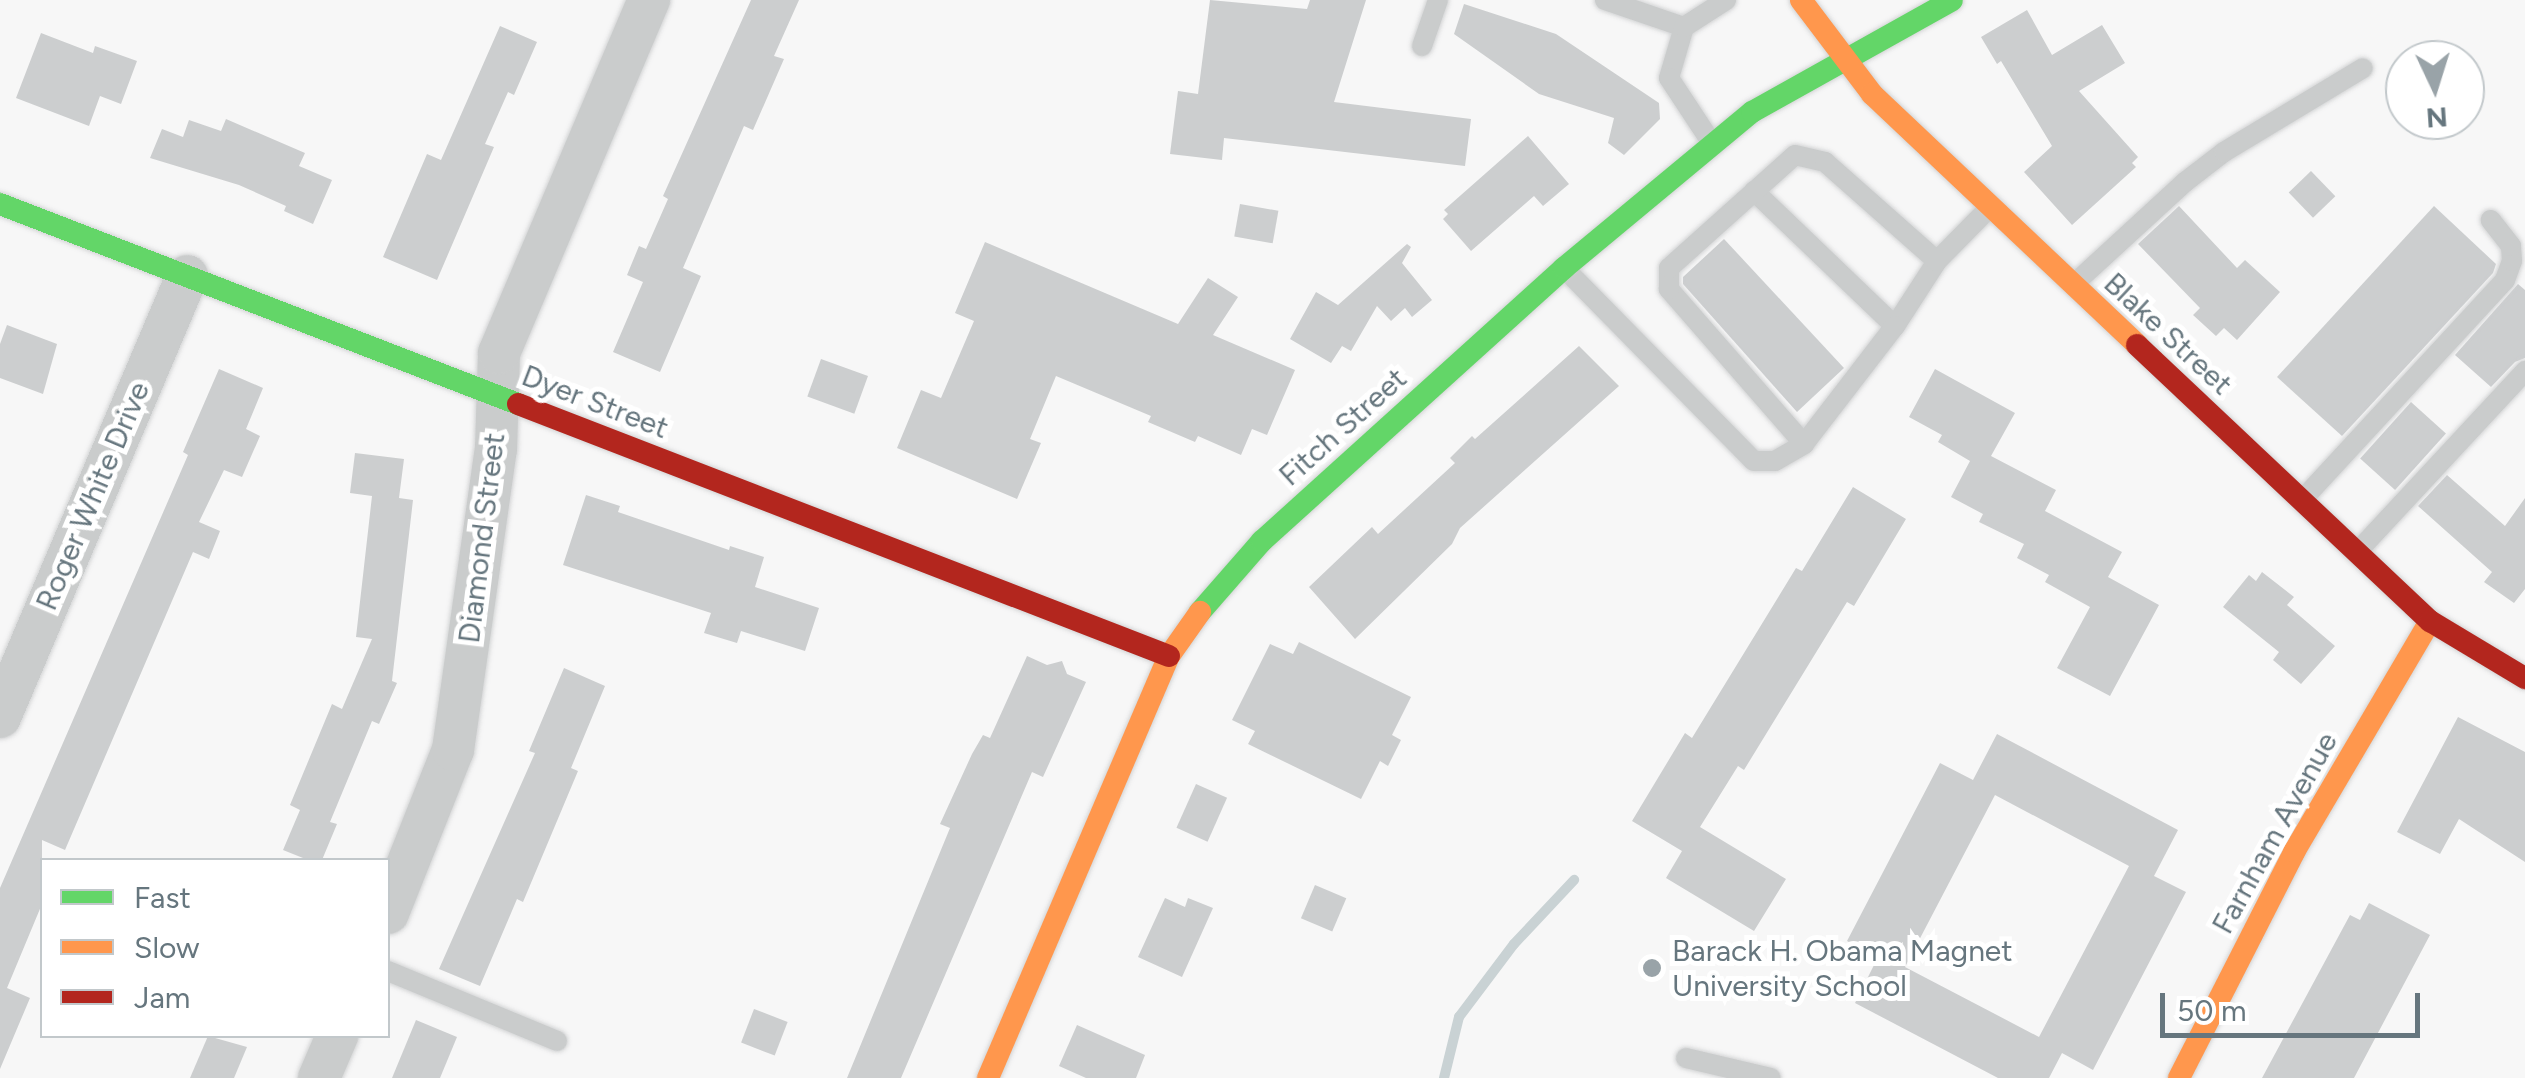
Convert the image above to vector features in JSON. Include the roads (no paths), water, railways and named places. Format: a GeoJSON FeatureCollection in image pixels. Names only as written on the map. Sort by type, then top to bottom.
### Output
{"type":"FeatureCollection","features":[{"type":"Feature","properties":{"kind":"street","name":"Diamond Street"},"geometry":{"type":"LineString","coordinates":[[390,908],[453,750],[496,449],[499,353],[649,0]]}},
{"type":"Feature","properties":{"kind":"street","name":"Blake Street"},"geometry":{"type":"LineString","coordinates":[[1801,0],[1872,94],[2430,622],[2525,678]]}},
{"type":"Feature","properties":{"kind":"street","name":"Fitch Street"},"geometry":{"type":"LineString","coordinates":[[988,1078],[1169,656],[1218,587],[1262,541],[1564,268],[1712,144],[1765,103],[1952,0]]}},
{"type":"Feature","properties":{"kind":"street","name":"Dyer Street"},"geometry":{"type":"LineString","coordinates":[[0,204],[1169,656]]}},
{"type":"Feature","properties":{"kind":"street","name":"Roger White Drive"},"geometry":{"type":"LineString","coordinates":[[2,704],[187,276]]}},
{"type":"Feature","properties":{"kind":"street","name":"Farnham Avenue"},"geometry":{"type":"LineString","coordinates":[[2179,1078],[2294,852],[2430,622]]}},
{"type":"Feature","properties":{"kind":"street"},"geometry":{"type":"LineString","coordinates":[[319,1078],[336,1038]]}},
{"type":"Feature","properties":{"kind":"lane"},"geometry":{"type":"LineString","coordinates":[[1422,46],[1438,0]]}},
{"type":"Feature","properties":{"kind":"lane"},"geometry":{"type":"LineString","coordinates":[[1605,0],[1684,27]]}},
{"type":"Feature","properties":{"kind":"lane"},"geometry":{"type":"LineString","coordinates":[[1712,144],[1670,78],[1684,27],[1726,0]]}},
{"type":"Feature","properties":{"kind":"lane"},"geometry":{"type":"LineString","coordinates":[[2073,286],[2185,182],[2224,152],[2364,68]]}},
{"type":"Feature","properties":{"kind":"lane"},"geometry":{"type":"LineString","coordinates":[[1804,444],[1669,289],[1669,268],[1795,155],[1825,162],[1937,261]]}},
{"type":"Feature","properties":{"kind":"lane"},"geometry":{"type":"LineString","coordinates":[[1754,191],[1895,326]]}},
{"type":"Feature","properties":{"kind":"lane"},"geometry":{"type":"LineString","coordinates":[[1564,268],[1754,461],[1775,462],[1804,444],[1895,326],[1937,261],[1990,208]]}},
{"type":"Feature","properties":{"kind":"lane"},"geometry":{"type":"LineString","coordinates":[[2302,500],[2505,280],[2512,260],[2511,246],[2490,220]]}},
{"type":"Feature","properties":{"kind":"lane"},"geometry":{"type":"LineString","coordinates":[[2357,552],[2525,371]]}},
{"type":"Feature","properties":{"kind":"lane"},"geometry":{"type":"LineString","coordinates":[[390,972],[557,1041]]}},
{"type":"Feature","properties":{"kind":"lane"},"geometry":{"type":"LineString","coordinates":[[1686,1058],[1771,1078]]}},
{"type":"Feature","properties":{"kind":"waterway"},"geometry":{"type":"LineString","coordinates":[[1444,1078],[1459,1017],[1514,944],[1574,880]]}},
{"type":"Feature","properties":{"kind":"place","name":"Barack H. Obama Magnet University School"},"geometry":{"type":"Point","coordinates":[1652,968]}}]}
